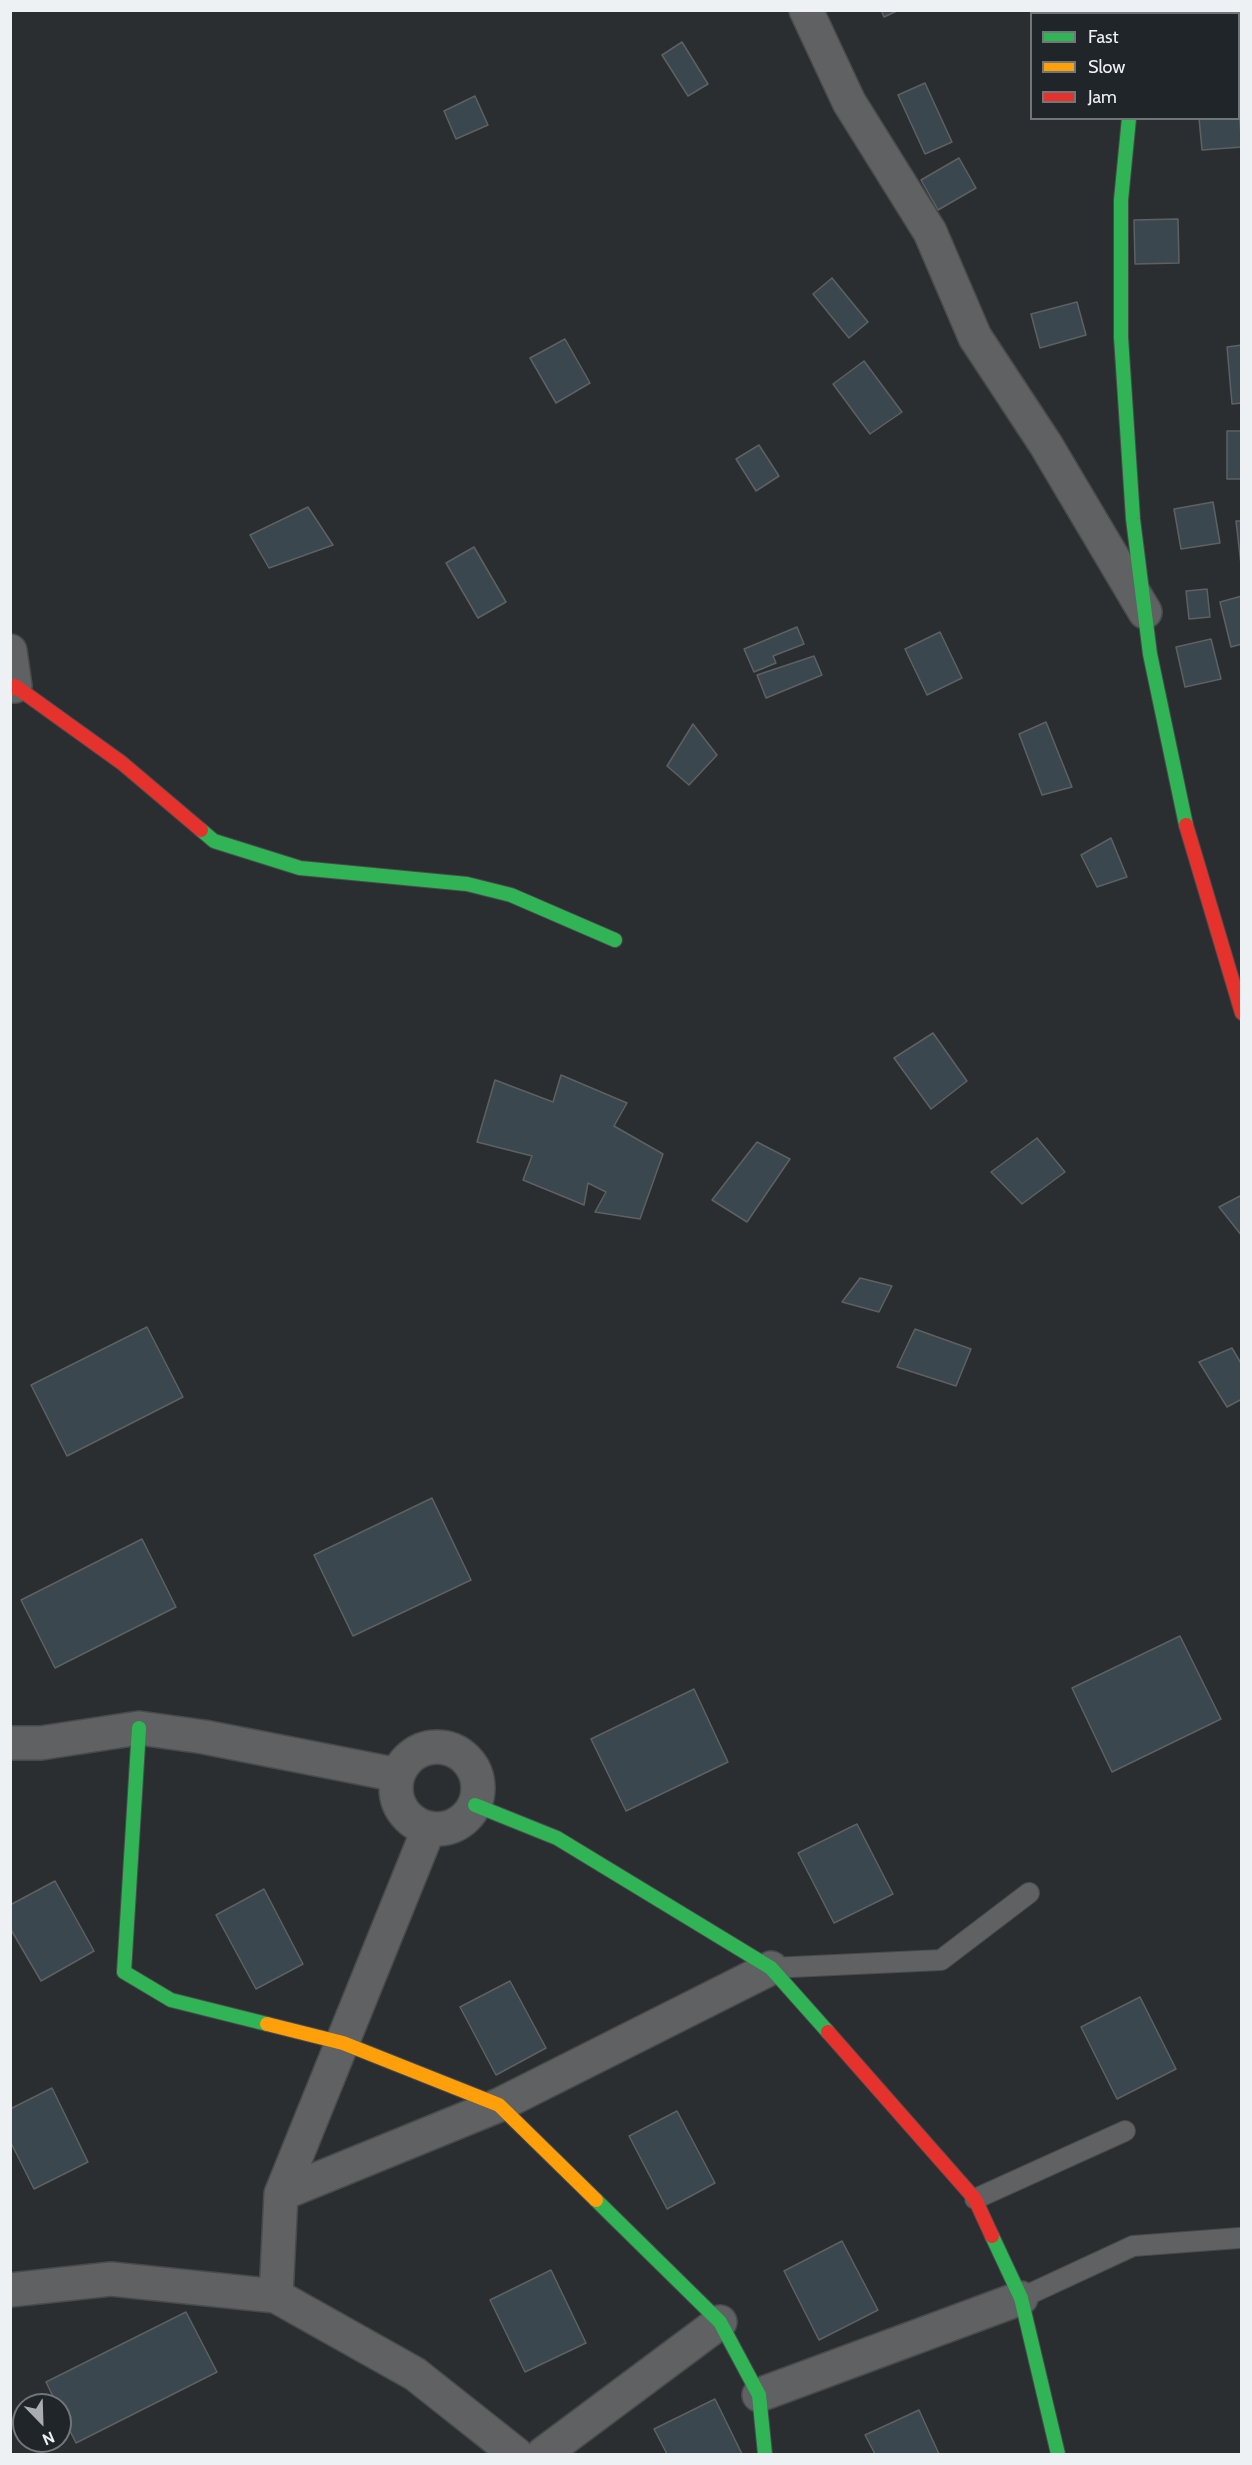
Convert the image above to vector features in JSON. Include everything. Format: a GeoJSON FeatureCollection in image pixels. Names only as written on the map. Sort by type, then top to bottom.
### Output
{"type":"FeatureCollection","features":[{"type":"Feature","properties":{"kind":"street"},"geometry":{"type":"LineString","coordinates":[[806,10],[849,102],[930,231],[975,337],[1046,445],[1145,612]]}},
{"type":"Feature","properties":{"kind":"street"},"geometry":{"type":"LineString","coordinates":[[1129,120],[1121,200],[1121,337],[1133,519],[1150,654],[1190,844],[1242,1013]]}},
{"type":"Feature","properties":{"kind":"street"},"geometry":{"type":"LineString","coordinates":[[10,651],[13,687],[122,763],[214,841],[300,868],[467,884],[511,896],[615,940]]}},
{"type":"Feature","properties":{"kind":"street"},"geometry":{"type":"LineString","coordinates":[[10,1743],[41,1743],[139,1728],[204,1737],[398,1775]]}},
{"type":"Feature","properties":{"kind":"street"},"geometry":{"type":"LineString","coordinates":[[139,1728],[124,1972],[171,2000],[343,2043],[499,2105],[720,2322],[759,2395],[765,2454]]}},
{"type":"Feature","properties":{"kind":"street"},"geometry":{"type":"LineString","coordinates":[[436,1746],[449,1748],[462,1754],[472,1764],[479,1791],[475,1805],[456,1825],[442,1829],[415,1824],[398,1802],[395,1789],[398,1775],[411,1755],[436,1746]]}},
{"type":"Feature","properties":{"kind":"street"},"geometry":{"type":"LineString","coordinates":[[475,1805],[557,1838],[771,1968],[975,2199],[1021,2298],[1058,2454]]}},
{"type":"Feature","properties":{"kind":"street"},"geometry":{"type":"LineString","coordinates":[[276,2296],[281,2194],[429,1828]]}},
{"type":"Feature","properties":{"kind":"street"},"geometry":{"type":"LineString","coordinates":[[281,2194],[499,2105],[771,1968]]}},
{"type":"Feature","properties":{"kind":"street"},"geometry":{"type":"LineString","coordinates":[[10,2290],[111,2279],[276,2296],[415,2374],[516,2454]]}},
{"type":"Feature","properties":{"kind":"street"},"geometry":{"type":"LineString","coordinates":[[759,2395],[1021,2298]]}},
{"type":"Feature","properties":{"kind":"street"},"geometry":{"type":"LineString","coordinates":[[543,2454],[720,2322]]}},
{"type":"Feature","properties":{"kind":"lane"},"geometry":{"type":"LineString","coordinates":[[771,1968],[941,1960],[1029,1893]]}},
{"type":"Feature","properties":{"kind":"lane"},"geometry":{"type":"LineString","coordinates":[[975,2199],[1125,2131]]}},
{"type":"Feature","properties":{"kind":"lane"},"geometry":{"type":"LineString","coordinates":[[1021,2298],[1133,2246],[1239,2238]]}},
{"type":"Feature","properties":{"kind":"building"},"geometry":{"type":"Polygon","coordinates":[[[881,10],[899,10],[884,17],[881,10]]]}},
{"type":"Feature","properties":{"kind":"building"},"geometry":{"type":"Polygon","coordinates":[[[682,42],[708,84],[688,96],[662,55],[682,42]]]}},
{"type":"Feature","properties":{"kind":"building"},"geometry":{"type":"Polygon","coordinates":[[[925,83],[952,142],[925,154],[898,95],[925,83]]]}},
{"type":"Feature","properties":{"kind":"building"},"geometry":{"type":"Polygon","coordinates":[[[475,96],[488,125],[456,139],[444,111],[475,96]]]}},
{"type":"Feature","properties":{"kind":"building"},"geometry":{"type":"Polygon","coordinates":[[[1199,120],[1240,120],[1242,147],[1202,150],[1199,120]]]}},
{"type":"Feature","properties":{"kind":"building"},"geometry":{"type":"Polygon","coordinates":[[[959,158],[976,188],[938,210],[921,180],[959,158]]]}},
{"type":"Feature","properties":{"kind":"building"},"geometry":{"type":"Polygon","coordinates":[[[1178,219],[1179,263],[1135,264],[1134,220],[1178,219]]]}},
{"type":"Feature","properties":{"kind":"building"},"geometry":{"type":"Polygon","coordinates":[[[832,278],[868,322],[849,338],[813,294],[832,278]]]}},
{"type":"Feature","properties":{"kind":"building"},"geometry":{"type":"Polygon","coordinates":[[[1077,302],[1086,335],[1040,348],[1031,314],[1077,302]]]}},
{"type":"Feature","properties":{"kind":"building"},"geometry":{"type":"Polygon","coordinates":[[[565,339],[590,383],[556,403],[530,358],[565,339]]]}},
{"type":"Feature","properties":{"kind":"building"},"geometry":{"type":"Polygon","coordinates":[[[1242,345],[1242,403],[1232,404],[1227,347],[1242,345]]]}},
{"type":"Feature","properties":{"kind":"building"},"geometry":{"type":"Polygon","coordinates":[[[864,361],[902,412],[870,434],[833,384],[864,361]]]}},
{"type":"Feature","properties":{"kind":"building"},"geometry":{"type":"Polygon","coordinates":[[[1227,431],[1242,431],[1242,479],[1227,479],[1227,431]]]}},
{"type":"Feature","properties":{"kind":"building"},"geometry":{"type":"Polygon","coordinates":[[[759,445],[779,476],[756,491],[736,459],[759,445]]]}},
{"type":"Feature","properties":{"kind":"building"},"geometry":{"type":"Polygon","coordinates":[[[1213,502],[1220,543],[1181,549],[1174,509],[1213,502]]]}},
{"type":"Feature","properties":{"kind":"building"},"geometry":{"type":"Polygon","coordinates":[[[308,507],[333,545],[269,568],[250,535],[308,507]]]}},
{"type":"Feature","properties":{"kind":"building"},"geometry":{"type":"Polygon","coordinates":[[[1236,521],[1242,521],[1242,573],[1236,521]]]}},
{"type":"Feature","properties":{"kind":"building"},"geometry":{"type":"Polygon","coordinates":[[[474,547],[506,602],[478,618],[446,563],[474,547]]]}},
{"type":"Feature","properties":{"kind":"building"},"geometry":{"type":"Polygon","coordinates":[[[1207,589],[1210,617],[1189,619],[1186,591],[1207,589]]]}},
{"type":"Feature","properties":{"kind":"building"},"geometry":{"type":"Polygon","coordinates":[[[1242,596],[1242,644],[1231,647],[1220,602],[1242,596]]]}},
{"type":"Feature","properties":{"kind":"building"},"geometry":{"type":"Polygon","coordinates":[[[797,627],[804,644],[773,656],[776,663],[754,672],[744,649],[797,627]]]}},
{"type":"Feature","properties":{"kind":"building"},"geometry":{"type":"Polygon","coordinates":[[[940,632],[962,678],[927,695],[905,649],[940,632]]]}},
{"type":"Feature","properties":{"kind":"building"},"geometry":{"type":"Polygon","coordinates":[[[1211,639],[1221,679],[1185,687],[1176,647],[1211,639]]]}},
{"type":"Feature","properties":{"kind":"building"},"geometry":{"type":"Polygon","coordinates":[[[814,656],[822,675],[766,698],[757,675],[814,656]]]}},
{"type":"Feature","properties":{"kind":"building"},"geometry":{"type":"Polygon","coordinates":[[[1046,722],[1072,787],[1042,795],[1019,734],[1046,722]]]}},
{"type":"Feature","properties":{"kind":"building"},"geometry":{"type":"Polygon","coordinates":[[[693,724],[717,755],[689,785],[667,766],[693,724]]]}},
{"type":"Feature","properties":{"kind":"building"},"geometry":{"type":"Polygon","coordinates":[[[1111,838],[1127,877],[1097,887],[1081,855],[1111,838]]]}},
{"type":"Feature","properties":{"kind":"building"},"geometry":{"type":"Polygon","coordinates":[[[933,1033],[967,1081],[931,1109],[894,1058],[933,1033]]]}},
{"type":"Feature","properties":{"kind":"building"},"geometry":{"type":"Polygon","coordinates":[[[561,1075],[627,1103],[614,1126],[663,1154],[640,1219],[595,1212],[606,1192],[588,1183],[584,1205],[523,1180],[532,1156],[477,1142],[495,1080],[553,1102],[561,1075]]]}},
{"type":"Feature","properties":{"kind":"building"},"geometry":{"type":"Polygon","coordinates":[[[1037,1138],[1065,1172],[1022,1204],[991,1172],[1037,1138]]]}},
{"type":"Feature","properties":{"kind":"building"},"geometry":{"type":"Polygon","coordinates":[[[757,1142],[790,1159],[747,1222],[712,1200],[757,1142]]]}},
{"type":"Feature","properties":{"kind":"building"},"geometry":{"type":"Polygon","coordinates":[[[1242,1195],[1242,1236],[1219,1207],[1242,1195]]]}},
{"type":"Feature","properties":{"kind":"building"},"geometry":{"type":"Polygon","coordinates":[[[860,1278],[892,1286],[879,1312],[842,1302],[860,1278]]]}},
{"type":"Feature","properties":{"kind":"building"},"geometry":{"type":"Polygon","coordinates":[[[147,1327],[183,1397],[67,1456],[31,1385],[147,1327]]]}},
{"type":"Feature","properties":{"kind":"building"},"geometry":{"type":"Polygon","coordinates":[[[915,1329],[971,1349],[956,1386],[897,1367],[915,1329]]]}},
{"type":"Feature","properties":{"kind":"building"},"geometry":{"type":"Polygon","coordinates":[[[1232,1348],[1242,1365],[1242,1399],[1227,1407],[1199,1362],[1232,1348]]]}},
{"type":"Feature","properties":{"kind":"building"},"geometry":{"type":"Polygon","coordinates":[[[432,1498],[471,1580],[353,1636],[314,1555],[432,1498]]]}},
{"type":"Feature","properties":{"kind":"building"},"geometry":{"type":"Polygon","coordinates":[[[142,1539],[176,1607],[55,1668],[21,1600],[142,1539]]]}},
{"type":"Feature","properties":{"kind":"building"},"geometry":{"type":"Polygon","coordinates":[[[1180,1636],[1221,1719],[1112,1772],[1072,1688],[1180,1636]]]}},
{"type":"Feature","properties":{"kind":"building"},"geometry":{"type":"Polygon","coordinates":[[[694,1689],[728,1762],[626,1811],[591,1739],[694,1689]]]}},
{"type":"Feature","properties":{"kind":"building"},"geometry":{"type":"Polygon","coordinates":[[[857,1824],[893,1894],[834,1923],[798,1853],[857,1824]]]}},
{"type":"Feature","properties":{"kind":"building"},"geometry":{"type":"Polygon","coordinates":[[[55,1881],[94,1951],[41,1981],[10,1928],[10,1905],[55,1881]]]}},
{"type":"Feature","properties":{"kind":"building"},"geometry":{"type":"Polygon","coordinates":[[[264,1889],[303,1964],[256,1989],[216,1915],[264,1889]]]}},
{"type":"Feature","properties":{"kind":"building"},"geometry":{"type":"Polygon","coordinates":[[[510,1981],[546,2048],[496,2075],[460,2007],[510,1981]]]}},
{"type":"Feature","properties":{"kind":"building"},"geometry":{"type":"Polygon","coordinates":[[[1140,1997],[1176,2069],[1117,2099],[1081,2027],[1140,1997]]]}},
{"type":"Feature","properties":{"kind":"building"},"geometry":{"type":"Polygon","coordinates":[[[52,2088],[88,2162],[34,2189],[10,2141],[10,2109],[52,2088]]]}},
{"type":"Feature","properties":{"kind":"building"},"geometry":{"type":"Polygon","coordinates":[[[677,2111],[715,2183],[667,2209],[629,2136],[677,2111]]]}},
{"type":"Feature","properties":{"kind":"building"},"geometry":{"type":"Polygon","coordinates":[[[842,2241],[878,2310],[819,2340],[784,2271],[842,2241]]]}},
{"type":"Feature","properties":{"kind":"building"},"geometry":{"type":"Polygon","coordinates":[[[551,2270],[586,2343],[525,2372],[490,2300],[551,2270]]]}},
{"type":"Feature","properties":{"kind":"building"},"geometry":{"type":"Polygon","coordinates":[[[186,2312],[217,2372],[76,2443],[72,2435],[72,2393],[51,2393],[46,2382],[186,2312]]]}},
{"type":"Feature","properties":{"kind":"building"},"geometry":{"type":"Polygon","coordinates":[[[715,2399],[742,2454],[667,2454],[654,2429],[715,2399]]]}},
{"type":"Feature","properties":{"kind":"building"},"geometry":{"type":"Polygon","coordinates":[[[919,2410],[939,2454],[875,2454],[865,2435],[919,2410]]]}},
{"type":"Feature","properties":{"kind":"traffic: fast"},"geometry":{"type":"LineString","coordinates":[[1129,120],[1121,200],[1121,337],[1133,519],[1150,654],[1186,825]]}},
{"type":"Feature","properties":{"kind":"traffic: fast"},"geometry":{"type":"LineString","coordinates":[[201,830],[214,841],[300,868],[467,884],[511,895],[615,940]]}},
{"type":"Feature","properties":{"kind":"traffic: fast"},"geometry":{"type":"LineString","coordinates":[[139,1728],[124,1972],[171,2000],[267,2024]]}},
{"type":"Feature","properties":{"kind":"traffic: fast"},"geometry":{"type":"LineString","coordinates":[[475,1805],[557,1838],[771,1968],[828,2032]]}},
{"type":"Feature","properties":{"kind":"traffic: fast"},"geometry":{"type":"LineString","coordinates":[[596,2200],[720,2322],[759,2395],[765,2454]]}},
{"type":"Feature","properties":{"kind":"traffic: fast"},"geometry":{"type":"LineString","coordinates":[[992,2236],[1021,2298],[1058,2454]]}},
{"type":"Feature","properties":{"kind":"traffic: slow"},"geometry":{"type":"LineString","coordinates":[[267,2024],[343,2043],[499,2105],[596,2200]]}},
{"type":"Feature","properties":{"kind":"traffic: jam"},"geometry":{"type":"LineString","coordinates":[[10,689],[15,686],[122,763],[201,830]]}},
{"type":"Feature","properties":{"kind":"traffic: jam"},"geometry":{"type":"LineString","coordinates":[[1186,825],[1242,1013]]}},
{"type":"Feature","properties":{"kind":"traffic: jam"},"geometry":{"type":"LineString","coordinates":[[828,2032],[975,2199],[992,2236]]}}]}
